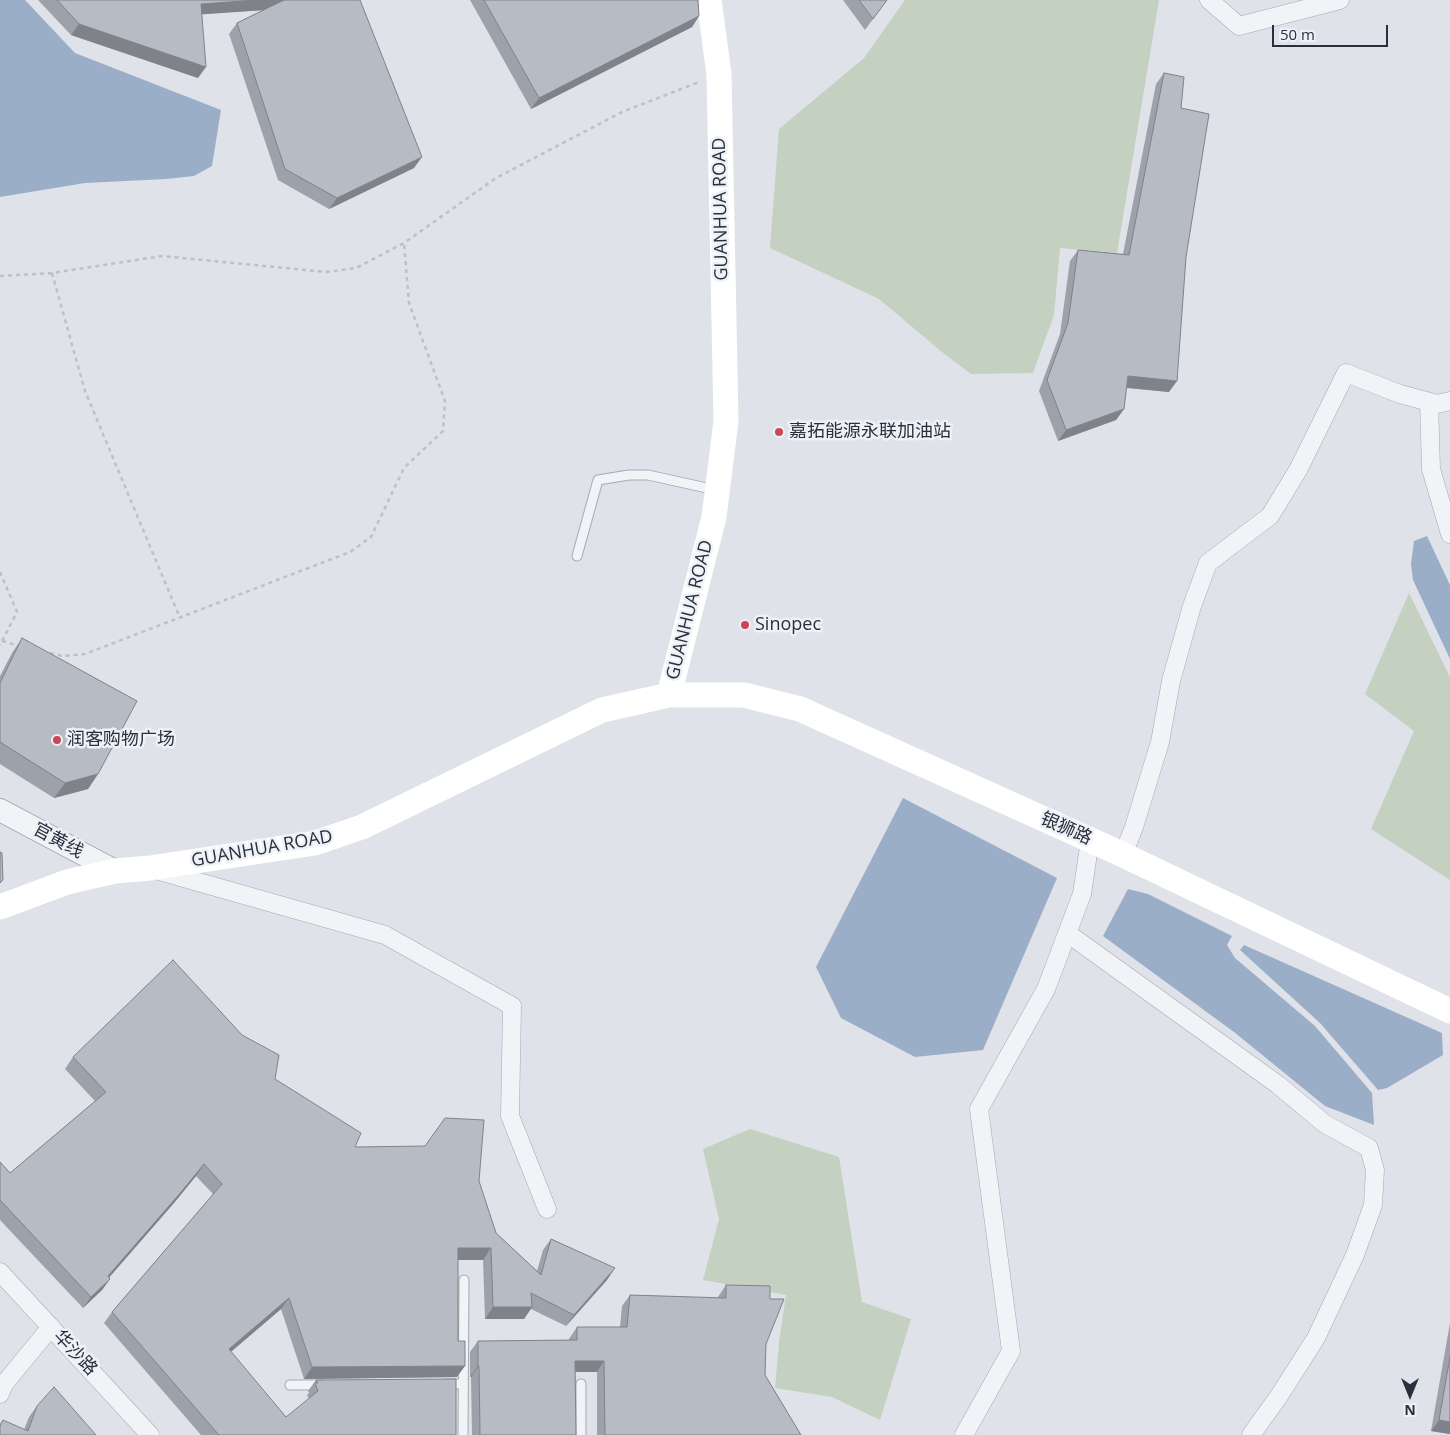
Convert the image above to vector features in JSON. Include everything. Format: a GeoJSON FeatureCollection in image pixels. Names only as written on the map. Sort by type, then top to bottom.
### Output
{"type":"FeatureCollection","features":[{"type":"Feature","properties":{"kind":"main road","name":"GUANHUA ROAD"},"geometry":{"type":"LineString","coordinates":[[0,907],[67,882],[115,871],[150,868],[315,842],[334,836],[362,827],[602,710],[669,695],[714,517],[726,422],[719,74],[709,0]]}},
{"type":"Feature","properties":{"kind":"main road","name":"银狮路"},"geometry":{"type":"LineString","coordinates":[[669,695],[744,695],[800,708],[1090,840],[1450,1011]]}},
{"type":"Feature","properties":{"kind":"street"},"geometry":{"type":"LineString","coordinates":[[1209,0],[1238,26],[1340,0]]}},
{"type":"Feature","properties":{"kind":"street"},"geometry":{"type":"LineString","coordinates":[[1122,855],[1134,827],[1160,742],[1171,681],[1192,606],[1208,563],[1270,516],[1298,470],[1346,373],[1400,394],[1429,402],[1437,404],[1450,401]]}},
{"type":"Feature","properties":{"kind":"street"},"geometry":{"type":"LineString","coordinates":[[1429,402],[1431,469],[1450,534]]}},
{"type":"Feature","properties":{"kind":"street","name":"官黄线"},"geometry":{"type":"LineString","coordinates":[[0,810],[115,871]]}},
{"type":"Feature","properties":{"kind":"street"},"geometry":{"type":"LineString","coordinates":[[964,1435],[1011,1351],[979,1109],[1046,989],[1082,894],[1090,840]]}},
{"type":"Feature","properties":{"kind":"street"},"geometry":{"type":"LineString","coordinates":[[150,868],[385,935],[512,1006],[510,1116],[547,1209]]}},
{"type":"Feature","properties":{"kind":"street"},"geometry":{"type":"LineString","coordinates":[[1067,933],[1277,1084],[1325,1124],[1369,1148],[1375,1170],[1373,1204],[1355,1255],[1316,1338],[1279,1396],[1251,1435]]}},
{"type":"Feature","properties":{"kind":"street","name":"华沙路"},"geometry":{"type":"LineString","coordinates":[[0,1272],[150,1435]]}},
{"type":"Feature","properties":{"kind":"street"},"geometry":{"type":"LineString","coordinates":[[0,1394],[4,1384],[51,1327]]}},
{"type":"Feature","properties":{"kind":"lane"},"geometry":{"type":"LineString","coordinates":[[577,556],[598,480],[629,475],[648,475],[717,490]]}},
{"type":"Feature","properties":{"kind":"lane"},"geometry":{"type":"LineString","coordinates":[[463,1435],[464,1280]]}},
{"type":"Feature","properties":{"kind":"lane"},"geometry":{"type":"LineString","coordinates":[[434,1384],[463,1384]]}},
{"type":"Feature","properties":{"kind":"lane"},"geometry":{"type":"LineString","coordinates":[[580,1384],[581,1435]]}},
{"type":"Feature","properties":{"kind":"lane"},"geometry":{"type":"LineString","coordinates":[[290,1385],[329,1385]]}},
{"type":"Feature","properties":{"kind":"path"},"geometry":{"type":"LineString","coordinates":[[0,276],[52,273],[162,256],[326,272],[356,268],[404,243],[504,174],[622,112],[719,74]]}},
{"type":"Feature","properties":{"kind":"path"},"geometry":{"type":"LineString","coordinates":[[47,653],[63,656],[86,654],[350,552],[371,537],[404,468],[443,431],[445,401],[410,303],[404,243]]}},
{"type":"Feature","properties":{"kind":"path"},"geometry":{"type":"LineString","coordinates":[[52,273],[84,390],[180,618]]}},
{"type":"Feature","properties":{"kind":"path"},"geometry":{"type":"LineString","coordinates":[[0,572],[17,612],[0,645]]}},
{"type":"Feature","properties":{"kind":"path"},"geometry":{"type":"LineString","coordinates":[[2,641],[21,646]]}},
{"type":"Feature","properties":{"kind":"green space"},"geometry":{"type":"Polygon","coordinates":[[[905,0],[1159,0],[1117,253],[1060,248],[1054,315],[1033,373],[971,374],[879,299],[770,248],[779,129],[864,58],[905,0]]]}},
{"type":"Feature","properties":{"kind":"green space"},"geometry":{"type":"Polygon","coordinates":[[[1409,593],[1450,677],[1450,880],[1371,829],[1414,731],[1365,694],[1409,593]]]}},
{"type":"Feature","properties":{"kind":"green space"},"geometry":{"type":"Polygon","coordinates":[[[750,1129],[839,1157],[862,1302],[911,1319],[880,1420],[832,1397],[775,1388],[786,1295],[703,1280],[719,1219],[703,1149],[750,1129]]]}},
{"type":"Feature","properties":{"kind":"water"},"geometry":{"type":"Polygon","coordinates":[[[0,0],[25,0],[75,53],[221,110],[212,166],[194,176],[85,183],[0,197],[0,0]]]}},
{"type":"Feature","properties":{"kind":"water"},"geometry":{"type":"Polygon","coordinates":[[[1427,536],[1450,585],[1450,659],[1413,580],[1411,564],[1414,541],[1427,536]]]}},
{"type":"Feature","properties":{"kind":"water"},"geometry":{"type":"Polygon","coordinates":[[[903,798],[1057,878],[983,1050],[915,1057],[841,1018],[816,967],[903,798]]]}},
{"type":"Feature","properties":{"kind":"water"},"geometry":{"type":"Polygon","coordinates":[[[1128,889],[1148,894],[1232,936],[1227,945],[1235,958],[1315,1026],[1372,1093],[1374,1125],[1325,1106],[1234,1032],[1103,936],[1128,889]]]}},
{"type":"Feature","properties":{"kind":"water"},"geometry":{"type":"Polygon","coordinates":[[[1244,945],[1442,1033],[1443,1055],[1387,1088],[1378,1090],[1320,1023],[1240,950],[1244,945]]]}},
{"type":"Feature","properties":{"kind":"building"},"geometry":{"type":"Polygon","coordinates":[[[57,0],[257,0],[201,4],[206,67],[79,24],[57,0]]]}},
{"type":"Feature","properties":{"kind":"building"},"geometry":{"type":"Polygon","coordinates":[[[284,0],[360,0],[422,157],[337,198],[285,169],[237,23],[284,0]]]}},
{"type":"Feature","properties":{"kind":"building"},"geometry":{"type":"Polygon","coordinates":[[[484,0],[698,0],[699,16],[539,98],[484,0]]]}},
{"type":"Feature","properties":{"kind":"building"},"geometry":{"type":"Polygon","coordinates":[[[859,0],[887,0],[873,19],[859,0]]]}},
{"type":"Feature","properties":{"kind":"building"},"geometry":{"type":"Polygon","coordinates":[[[1164,73],[1184,77],[1181,108],[1209,114],[1186,257],[1177,381],[1128,376],[1124,409],[1066,430],[1047,380],[1068,323],[1078,250],[1129,255],[1164,73]]]}},
{"type":"Feature","properties":{"kind":"building","name":"润客购物广场"},"geometry":{"type":"Polygon","coordinates":[[[22,638],[137,701],[98,774],[65,783],[0,742],[0,683],[22,638]]]}},
{"type":"Feature","properties":{"kind":"building"},"geometry":{"type":"Polygon","coordinates":[[[0,852],[2,853],[3,880],[0,883],[0,852]]]}},
{"type":"Feature","properties":{"kind":"building"},"geometry":{"type":"Polygon","coordinates":[[[173,960],[242,1035],[279,1055],[275,1079],[361,1133],[355,1147],[425,1146],[445,1118],[484,1120],[479,1181],[496,1233],[541,1275],[551,1239],[615,1268],[574,1315],[531,1293],[532,1307],[493,1307],[491,1248],[458,1248],[458,1341],[465,1341],[465,1366],[312,1367],[289,1298],[229,1349],[286,1417],[318,1391],[315,1383],[318,1383],[316,1380],[456,1379],[456,1435],[219,1435],[112,1312],[222,1184],[204,1164],[108,1276],[110,1279],[91,1297],[0,1200],[0,1162],[10,1173],[106,1092],[73,1057],[173,960]]]}},
{"type":"Feature","properties":{"kind":"building"},"geometry":{"type":"Polygon","coordinates":[[[726,1285],[770,1286],[770,1299],[784,1299],[766,1344],[765,1375],[801,1435],[605,1435],[604,1361],[575,1361],[576,1435],[480,1435],[478,1341],[577,1340],[577,1327],[627,1327],[630,1295],[726,1298],[726,1285]]]}},
{"type":"Feature","properties":{"kind":"building"},"geometry":{"type":"Polygon","coordinates":[[[1450,1357],[1450,1422],[1439,1420],[1450,1357]]]}},
{"type":"Feature","properties":{"kind":"building"},"geometry":{"type":"Polygon","coordinates":[[[54,1387],[96,1435],[0,1435],[0,1426],[3,1420],[28,1431],[37,1406],[54,1387]]]}},
{"type":"Feature","properties":{"kind":"place","name":"嘉拓能源永联加油站"},"geometry":{"type":"Point","coordinates":[779,432]}},
{"type":"Feature","properties":{"kind":"place","name":"Sinopec"},"geometry":{"type":"Point","coordinates":[745,625]}},
{"type":"Feature","properties":{"kind":"place","name":"润客购物广场"},"geometry":{"type":"Point","coordinates":[57,740]}}]}
